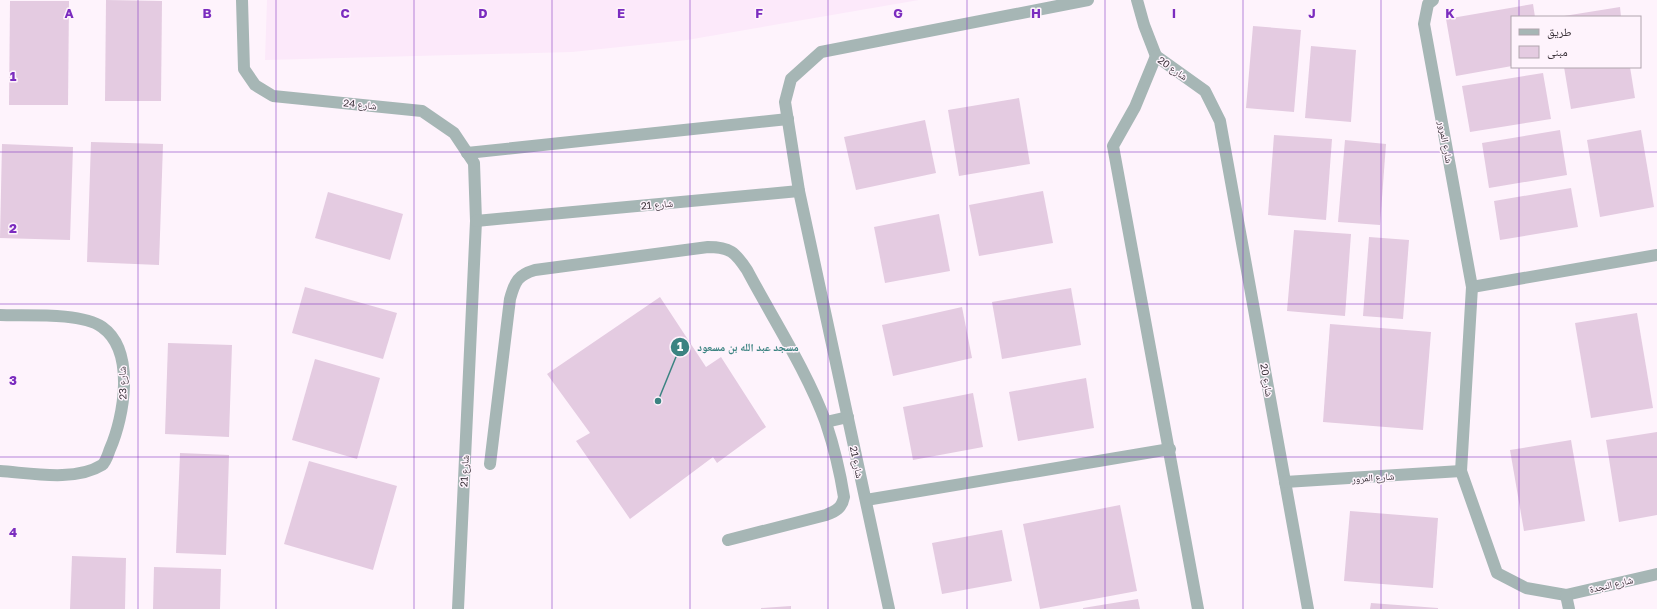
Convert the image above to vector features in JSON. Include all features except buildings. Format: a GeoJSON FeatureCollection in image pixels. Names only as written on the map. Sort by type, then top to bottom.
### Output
{"type":"FeatureCollection","features":[{"type":"Feature","properties":{"kind":"street","name":"شارع 24"},"geometry":{"type":"LineString","coordinates":[[242,0],[244,69],[256,85],[273,96],[422,110],[454,133],[474,163],[476,221]]}},
{"type":"Feature","properties":{"kind":"street"},"geometry":{"type":"LineString","coordinates":[[798,191],[785,102],[791,80],[821,52],[1088,0]]}},
{"type":"Feature","properties":{"kind":"street"},"geometry":{"type":"LineString","coordinates":[[1137,0],[1144,25],[1156,56]]}},
{"type":"Feature","properties":{"kind":"street","name":"شارع المرور"},"geometry":{"type":"LineString","coordinates":[[1433,0],[1428,4],[1424,24],[1472,287],[1461,471],[1497,573],[1526,588]]}},
{"type":"Feature","properties":{"kind":"street","name":"شارع 20"},"geometry":{"type":"LineString","coordinates":[[1198,609],[1170,449],[1113,146],[1135,107],[1156,56],[1205,91],[1220,121],[1308,609]]}},
{"type":"Feature","properties":{"kind":"street"},"geometry":{"type":"LineString","coordinates":[[467,153],[788,119]]}},
{"type":"Feature","properties":{"kind":"street","name":"شارع 21"},"geometry":{"type":"LineString","coordinates":[[458,609],[476,221],[798,191],[889,609]]}},
{"type":"Feature","properties":{"kind":"street"},"geometry":{"type":"LineString","coordinates":[[490,464],[510,299],[518,278],[535,270],[708,247],[720,247],[730,250],[738,257],[799,365],[826,422],[836,454],[843,491],[842,504],[839,509],[826,515],[728,540]]}},
{"type":"Feature","properties":{"kind":"street"},"geometry":{"type":"LineString","coordinates":[[1472,287],[1657,255]]}},
{"type":"Feature","properties":{"kind":"street","name":"شارع 23"},"geometry":{"type":"LineString","coordinates":[[0,315],[79,318],[102,327],[117,343],[123,368],[124,398],[116,436],[104,464],[89,472],[69,475],[0,471]]}},
{"type":"Feature","properties":{"kind":"street"},"geometry":{"type":"LineString","coordinates":[[826,422],[848,417]]}},
{"type":"Feature","properties":{"kind":"street"},"geometry":{"type":"LineString","coordinates":[[866,500],[1170,449]]}},
{"type":"Feature","properties":{"kind":"street","name":"شارع المرور"},"geometry":{"type":"LineString","coordinates":[[1285,482],[1461,471]]}},
{"type":"Feature","properties":{"kind":"street","name":"شارع النجدة"},"geometry":{"type":"LineString","coordinates":[[1526,588],[1566,595],[1657,574]]}},
{"type":"Feature","properties":{"kind":"street"},"geometry":{"type":"LineString","coordinates":[[1566,595],[1569,609]]}},
{"type":"Feature","properties":{"kind":"shaded area"},"geometry":{"type":"Polygon","coordinates":[[[267,0],[919,0],[687,40],[572,52],[265,60],[267,0]]]}},
{"type":"Feature","properties":{"kind":"place","name":"مسجد عبد الله بن مسعود"},"geometry":{"type":"Point","coordinates":[658,401]}}]}
